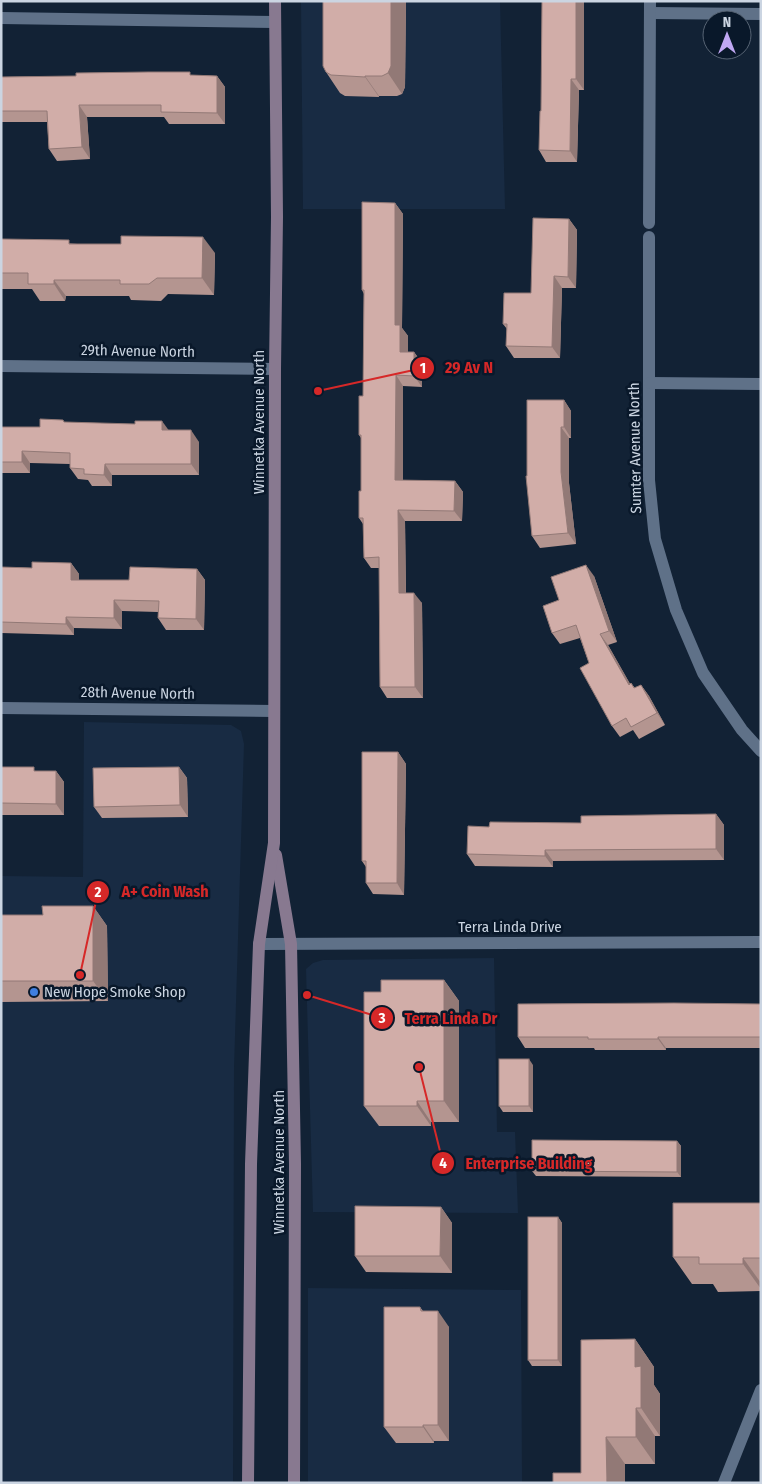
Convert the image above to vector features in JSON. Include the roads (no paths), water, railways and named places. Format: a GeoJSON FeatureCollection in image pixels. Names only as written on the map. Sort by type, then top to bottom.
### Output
{"type":"FeatureCollection","features":[{"type":"Feature","properties":{"kind":"main road","name":"Winnetka Avenue North"},"geometry":{"type":"LineString","coordinates":[[248,1483],[251,1164],[259,944],[274,843],[275,369],[278,217],[275,1]]}},
{"type":"Feature","properties":{"kind":"main road","name":"Winnetka Avenue North"},"geometry":{"type":"LineString","coordinates":[[274,843],[291,944],[296,1164],[294,1483]]}},
{"type":"Feature","properties":{"kind":"street"},"geometry":{"type":"LineString","coordinates":[[649,223],[650,7],[761,14]]}},
{"type":"Feature","properties":{"kind":"street"},"geometry":{"type":"LineString","coordinates":[[1,18],[275,22]]}},
{"type":"Feature","properties":{"kind":"street","name":"Sumter Avenue North"},"geometry":{"type":"LineString","coordinates":[[649,237],[649,480],[655,539],[676,610],[703,673],[742,730],[761,751]]}},
{"type":"Feature","properties":{"kind":"street","name":"29th Avenue North"},"geometry":{"type":"LineString","coordinates":[[1,366],[275,369]]}},
{"type":"Feature","properties":{"kind":"street"},"geometry":{"type":"LineString","coordinates":[[650,383],[761,384]]}},
{"type":"Feature","properties":{"kind":"street","name":"28th Avenue North"},"geometry":{"type":"LineString","coordinates":[[1,708],[274,711]]}},
{"type":"Feature","properties":{"kind":"street","name":"Terra Linda Drive"},"geometry":{"type":"LineString","coordinates":[[259,944],[761,942]]}},
{"type":"Feature","properties":{"kind":"street"},"geometry":{"type":"LineString","coordinates":[[724,1483],[761,1390]]}},
{"type":"Feature","properties":{"kind":"place","name":"29 Av N"},"geometry":{"type":"Point","coordinates":[318,391]}},
{"type":"Feature","properties":{"kind":"place","name":"A+ Coin Wash"},"geometry":{"type":"Point","coordinates":[80,975]}},
{"type":"Feature","properties":{"kind":"place","name":"New Hope Smoke Shop"},"geometry":{"type":"Point","coordinates":[34,992]}},
{"type":"Feature","properties":{"kind":"place","name":"Terra Linda Dr"},"geometry":{"type":"Point","coordinates":[307,995]}},
{"type":"Feature","properties":{"kind":"place","name":"Enterprise Building"},"geometry":{"type":"Point","coordinates":[419,1067]}}]}
